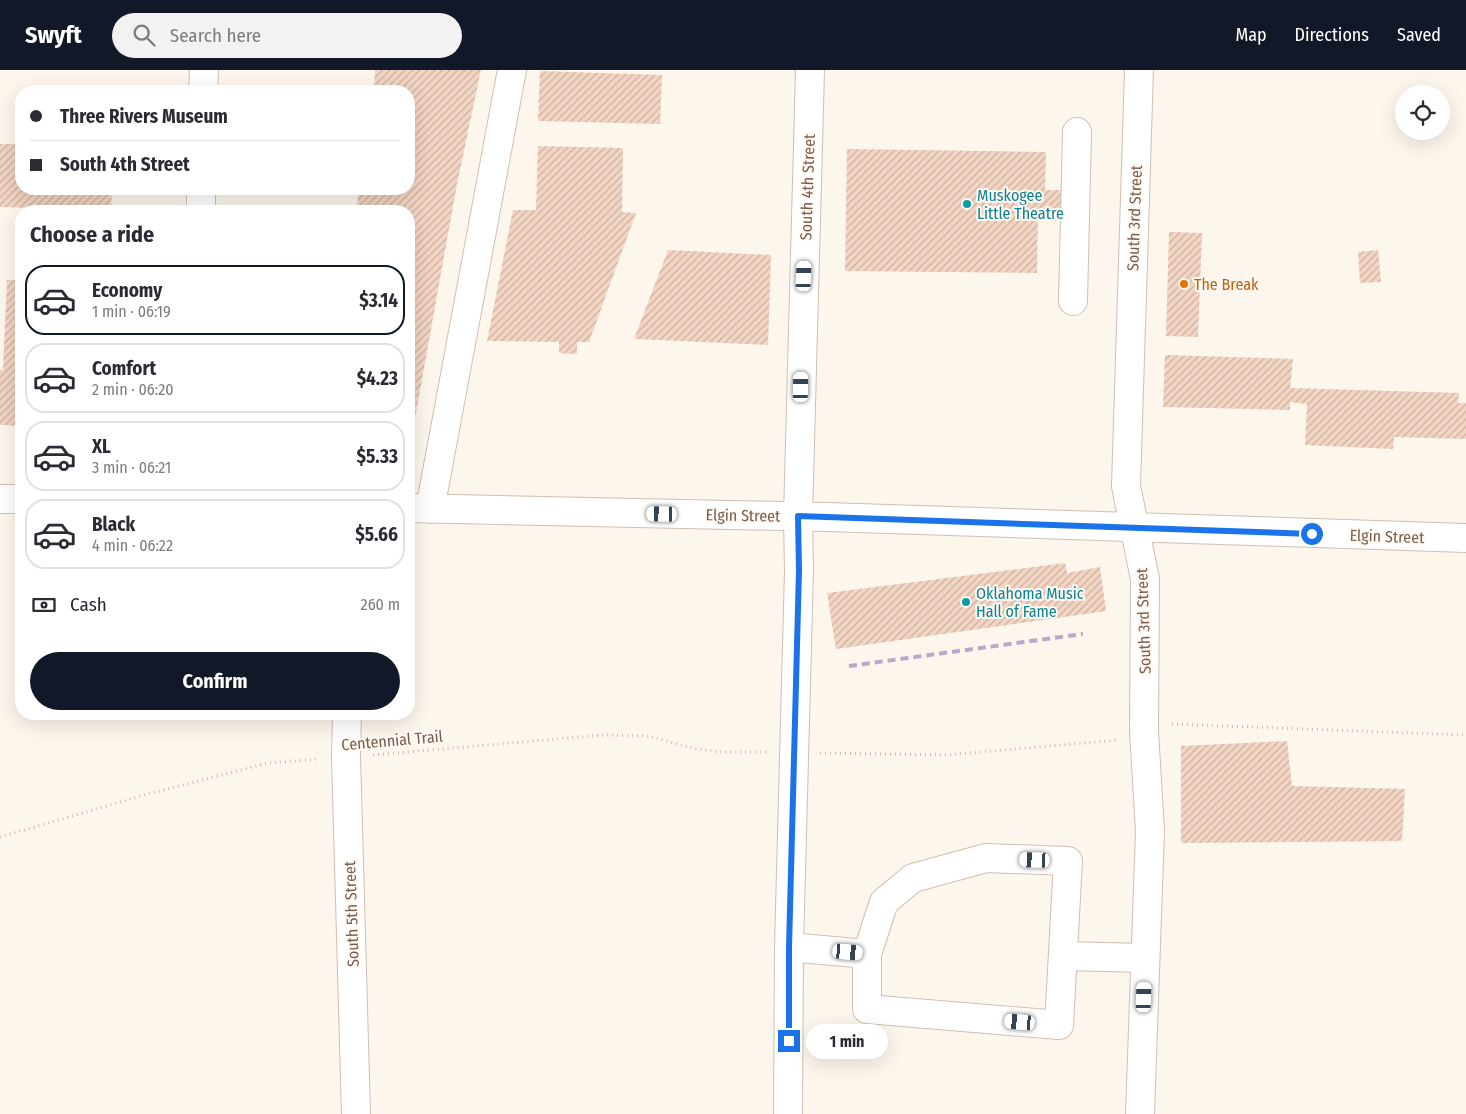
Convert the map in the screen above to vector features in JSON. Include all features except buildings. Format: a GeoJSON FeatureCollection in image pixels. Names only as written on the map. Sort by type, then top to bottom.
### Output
{"type":"FeatureCollection","features":[{"type":"Feature","properties":{"kind":"street"},"geometry":{"type":"LineString","coordinates":[[203,85],[204,70]]}},
{"type":"Feature","properties":{"kind":"street"},"geometry":{"type":"LineString","coordinates":[[420,509],[512,70]]}},
{"type":"Feature","properties":{"kind":"street","name":"South 4th Street"},"geometry":{"type":"LineString","coordinates":[[788,1114],[789,947],[799,570],[798,516],[810,70]]}},
{"type":"Feature","properties":{"kind":"street","name":"South 3rd Street"},"geometry":{"type":"LineString","coordinates":[[1139,70],[1126,486],[1145,580],[1144,731],[1150,831],[1140,1114]]}},
{"type":"Feature","properties":{"kind":"street"},"geometry":{"type":"LineString","coordinates":[[1073,302],[1077,132]]}},
{"type":"Feature","properties":{"kind":"street"},"geometry":{"type":"LineString","coordinates":[[0,499],[15,499]]}},
{"type":"Feature","properties":{"kind":"street","name":"Elgin Street"},"geometry":{"type":"LineString","coordinates":[[420,509],[798,516],[1134,529],[1466,538]]}},
{"type":"Feature","properties":{"kind":"street","name":"South 5th Street"},"geometry":{"type":"LineString","coordinates":[[347,720],[346,757],[356,1114]]}},
{"type":"Feature","properties":{"kind":"street"},"geometry":{"type":"LineString","coordinates":[[986,858],[1068,861],[1059,1025],[867,1009],[867,954],[884,902],[913,878],[986,858]]}},
{"type":"Feature","properties":{"kind":"street"},"geometry":{"type":"LineString","coordinates":[[789,947],[867,954]]}},
{"type":"Feature","properties":{"kind":"street"},"geometry":{"type":"LineString","coordinates":[[1063,956],[1145,958]]}},
{"type":"Feature","properties":{"kind":"path","name":"Centennial Trail"},"geometry":{"type":"LineString","coordinates":[[0,837],[139,796],[268,764],[602,735],[649,736],[692,748],[719,752],[794,752]]}},
{"type":"Feature","properties":{"kind":"railway"},"geometry":{"type":"LineString","coordinates":[[849,666],[1083,634]]}},
{"type":"Feature","properties":{"kind":"place","name":"Muskogee Little Theatre"},"geometry":{"type":"Point","coordinates":[967,204]}},
{"type":"Feature","properties":{"kind":"place","name":"The Break"},"geometry":{"type":"Point","coordinates":[1184,284]}},
{"type":"Feature","properties":{"kind":"place","name":"Oklahoma Music Hall of Fame"},"geometry":{"type":"Point","coordinates":[966,602]}},
{"type":"Feature","properties":{"kind":"route"},"geometry":{"type":"LineString","coordinates":[[789,1041],[789,947],[799,570],[798,516],[1312,534]]}}]}
